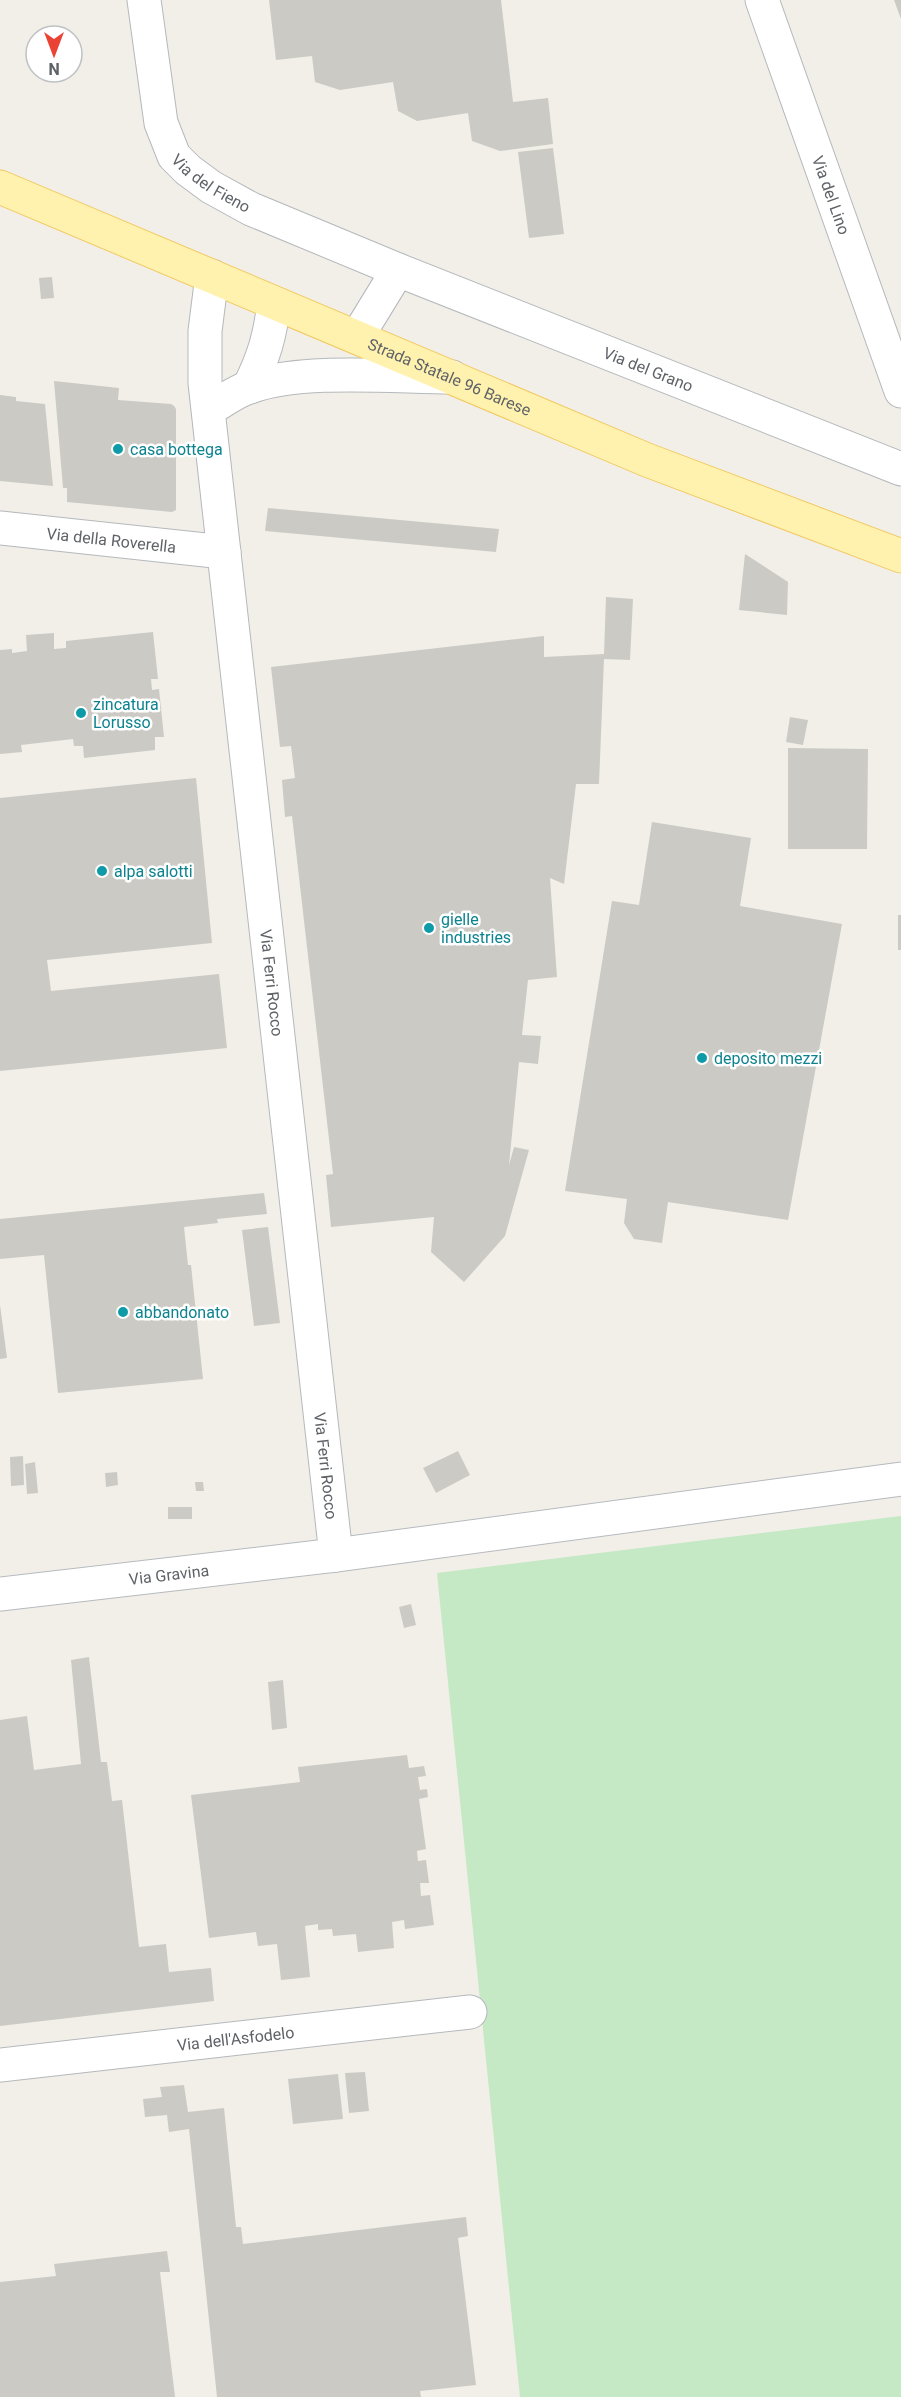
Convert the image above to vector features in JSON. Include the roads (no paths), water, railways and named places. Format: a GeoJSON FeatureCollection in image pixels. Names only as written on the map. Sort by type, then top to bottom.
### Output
{"type":"FeatureCollection","features":[{"type":"Feature","properties":{"kind":"main road","name":"Strada Statale 96 Barese"},"geometry":{"type":"LineString","coordinates":[[0,187],[647,460],[901,556]]}},
{"type":"Feature","properties":{"kind":"street","name":"Via del Fieno"},"geometry":{"type":"LineString","coordinates":[[144,0],[160,123],[174,156],[211,187],[251,209],[398,270]]}},
{"type":"Feature","properties":{"kind":"street","name":"Via del Lino"},"geometry":{"type":"LineString","coordinates":[[762,0],[888,314],[901,392]]}},
{"type":"Feature","properties":{"kind":"street"},"geometry":{"type":"LineString","coordinates":[[357,337],[398,270]]}},
{"type":"Feature","properties":{"kind":"street","name":"Via del Grano"},"geometry":{"type":"LineString","coordinates":[[398,270],[901,469]]}},
{"type":"Feature","properties":{"kind":"street","name":"Via Ferri Rocco"},"geometry":{"type":"LineString","coordinates":[[212,276],[205,331],[205,383],[336,1555]]}},
{"type":"Feature","properties":{"kind":"street"},"geometry":{"type":"LineString","coordinates":[[249,387],[263,360],[269,339],[274,303]]}},
{"type":"Feature","properties":{"kind":"street"},"geometry":{"type":"LineString","coordinates":[[209,409],[249,387],[288,379],[329,376],[452,377]]}},
{"type":"Feature","properties":{"kind":"street","name":"Via della Roverella"},"geometry":{"type":"LineString","coordinates":[[0,528],[224,552]]}},
{"type":"Feature","properties":{"kind":"street","name":"Via Gravina"},"geometry":{"type":"LineString","coordinates":[[0,1594],[336,1555],[901,1479]]}},
{"type":"Feature","properties":{"kind":"street","name":"Via dell'Asfodelo"},"geometry":{"type":"LineString","coordinates":[[0,2065],[470,2012]]}},
{"type":"Feature","properties":{"kind":"place","name":"casa bottega"},"geometry":{"type":"Point","coordinates":[118,449]}},
{"type":"Feature","properties":{"kind":"place","name":"zincatura Lorusso"},"geometry":{"type":"Point","coordinates":[81,713]}},
{"type":"Feature","properties":{"kind":"place","name":"alpa salotti"},"geometry":{"type":"Point","coordinates":[102,871]}},
{"type":"Feature","properties":{"kind":"place","name":"gielle industries"},"geometry":{"type":"Point","coordinates":[429,928]}},
{"type":"Feature","properties":{"kind":"place","name":"deposito mezzi"},"geometry":{"type":"Point","coordinates":[702,1058]}},
{"type":"Feature","properties":{"kind":"place","name":"abbandonato"},"geometry":{"type":"Point","coordinates":[123,1312]}}]}
